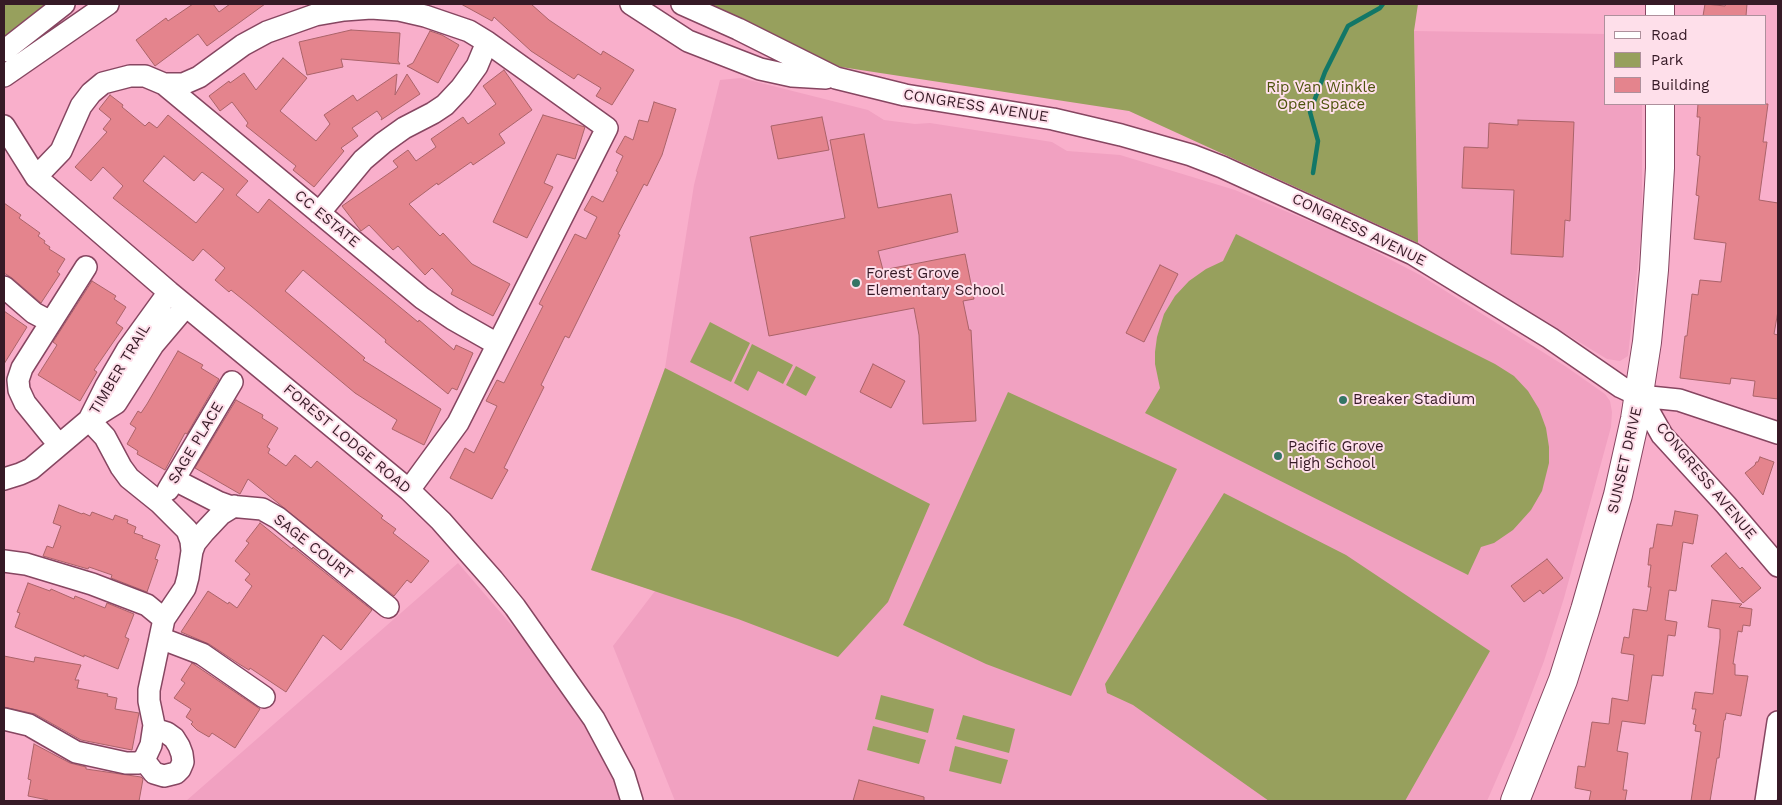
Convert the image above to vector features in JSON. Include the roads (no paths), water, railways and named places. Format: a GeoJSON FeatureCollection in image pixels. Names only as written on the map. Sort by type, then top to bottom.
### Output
{"type":"FeatureCollection","features":[{"type":"Feature","properties":{"kind":"main road","name":"SUNSET DRIVE"},"geometry":{"type":"LineString","coordinates":[[1515,801],[1563,680],[1585,610],[1618,495],[1640,396],[1647,342],[1658,219],[1660,105]]}},
{"type":"Feature","properties":{"kind":"street"},"geometry":{"type":"LineString","coordinates":[[4,51],[64,4]]}},
{"type":"Feature","properties":{"kind":"street"},"geometry":{"type":"LineString","coordinates":[[4,76],[108,4]]}},
{"type":"Feature","properties":{"kind":"street","name":"CONGRESS AVENUE"},"geometry":{"type":"LineString","coordinates":[[631,4],[688,40],[760,69],[792,76],[819,79],[836,78]]}},
{"type":"Feature","properties":{"kind":"street","name":"CONGRESS AVENUE"},"geometry":{"type":"LineString","coordinates":[[682,4],[738,29],[836,78],[905,95],[1053,119],[1121,135],[1191,155],[1222,167],[1413,254],[1542,333],[1621,387],[1640,396],[1662,435],[1726,505],[1778,566]]}},
{"type":"Feature","properties":{"kind":"street"},"geometry":{"type":"LineString","coordinates":[[36,177],[61,151],[81,106],[103,83],[130,76],[145,76],[164,84],[184,84],[199,77],[243,44],[267,32],[315,15],[344,10],[371,8],[398,10],[425,16],[469,31],[607,128],[458,423],[409,490]]}},
{"type":"Feature","properties":{"kind":"street"},"geometry":{"type":"LineString","coordinates":[[4,44],[25,33]]}},
{"type":"Feature","properties":{"kind":"street"},"geometry":{"type":"LineString","coordinates":[[319,213],[363,160],[404,128],[445,105],[461,88],[477,66],[487,42]]}},
{"type":"Feature","properties":{"kind":"street","name":"CC ESTATE"},"geometry":{"type":"LineString","coordinates":[[164,84],[422,298],[453,319],[497,344]]}},
{"type":"Feature","properties":{"kind":"street","name":"FOREST LODGE ROAD"},"geometry":{"type":"LineString","coordinates":[[4,126],[36,177],[169,292],[409,490],[441,521],[493,580],[542,644],[594,719],[624,775],[632,801]]}},
{"type":"Feature","properties":{"kind":"street"},"geometry":{"type":"LineString","coordinates":[[59,445],[25,403],[19,390],[18,380],[22,368],[86,267]]}},
{"type":"Feature","properties":{"kind":"street"},"geometry":{"type":"LineString","coordinates":[[4,286],[34,313],[51,322]]}},
{"type":"Feature","properties":{"kind":"street","name":"TIMBER TRAIL"},"geometry":{"type":"LineString","coordinates":[[145,758],[154,729],[149,690],[162,629],[185,588],[192,551],[187,530],[160,503],[129,478],[120,467],[105,437],[89,420],[127,350],[169,292]]}},
{"type":"Feature","properties":{"kind":"street"},"geometry":{"type":"LineString","coordinates":[[4,479],[31,469],[89,420],[116,403],[153,345],[186,306]]}},
{"type":"Feature","properties":{"kind":"street","name":"SAGE PLACE"},"geometry":{"type":"LineString","coordinates":[[160,503],[232,382]]}},
{"type":"Feature","properties":{"kind":"street"},"geometry":{"type":"LineString","coordinates":[[1640,396],[1679,400],[1778,433]]}},
{"type":"Feature","properties":{"kind":"street","name":"SAGE COURT"},"geometry":{"type":"LineString","coordinates":[[175,480],[218,502],[262,509],[278,518],[388,608]]}},
{"type":"Feature","properties":{"kind":"street"},"geometry":{"type":"LineString","coordinates":[[192,551],[195,543],[215,520],[234,506]]}},
{"type":"Feature","properties":{"kind":"street"},"geometry":{"type":"LineString","coordinates":[[4,561],[26,564],[92,584],[147,605],[162,629],[264,697]]}},
{"type":"Feature","properties":{"kind":"street"},"geometry":{"type":"LineString","coordinates":[[4,719],[29,725],[76,752],[133,764],[139,763],[145,758],[154,773],[164,776],[176,773],[183,762],[179,746],[174,738],[154,729]]}},
{"type":"Feature","properties":{"kind":"street"},"geometry":{"type":"LineString","coordinates":[[1766,801],[1778,722]]}},
{"type":"Feature","properties":{"kind":"waterway"},"geometry":{"type":"LineString","coordinates":[[1313,173],[1318,141],[1310,112],[1325,72],[1348,26],[1380,8],[1383,4]]}},
{"type":"Feature","properties":{"kind":"place","name":"Forest Grove Elementary School"},"geometry":{"type":"Point","coordinates":[856,283]}},
{"type":"Feature","properties":{"kind":"place","name":"Breaker Stadium"},"geometry":{"type":"Point","coordinates":[1343,400]}},
{"type":"Feature","properties":{"kind":"place","name":"Pacific Grove High School"},"geometry":{"type":"Point","coordinates":[1278,456]}},
{"type":"Feature","properties":{"kind":"park label","name":"Rip Van Winkle Open Space"},"geometry":{"type":"Point","coordinates":[1321,96]}}]}
